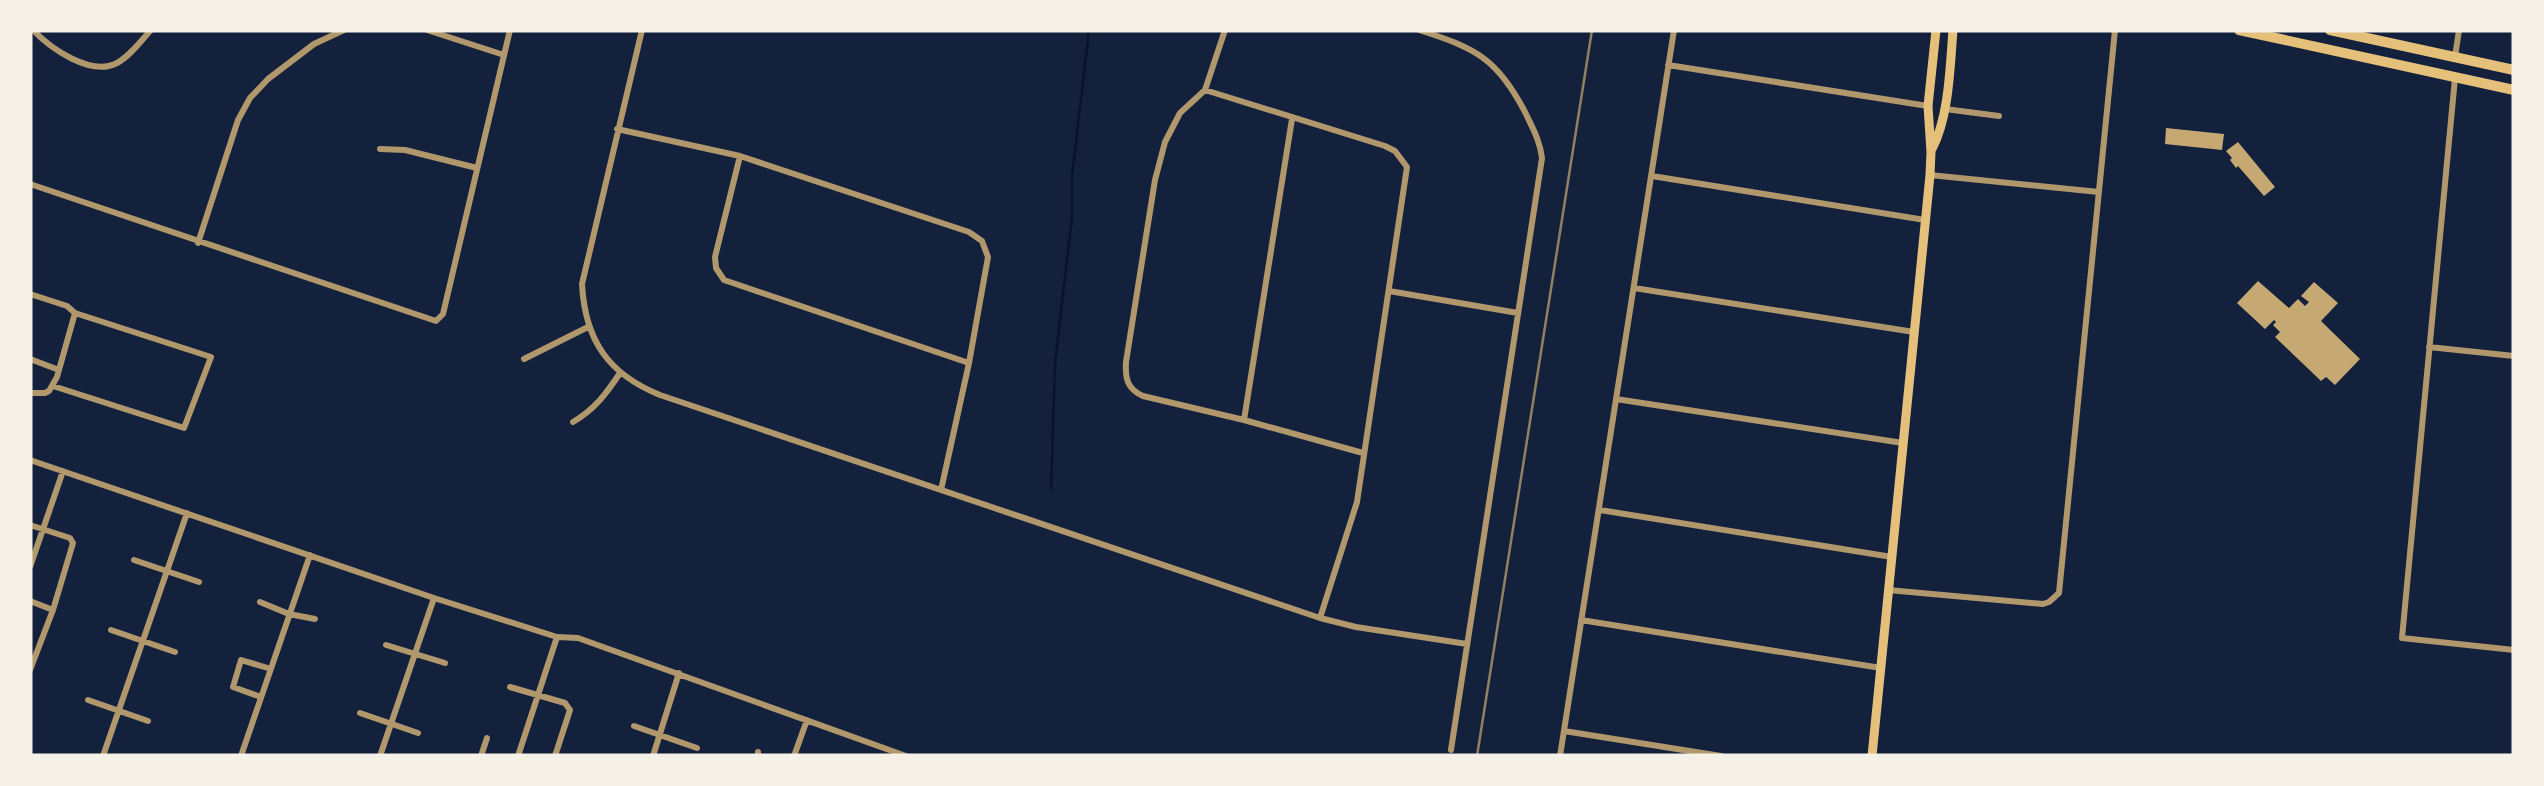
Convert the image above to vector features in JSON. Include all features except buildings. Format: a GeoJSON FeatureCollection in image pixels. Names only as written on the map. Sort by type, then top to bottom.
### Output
{"type":"FeatureCollection","features":[{"type":"Feature","properties":{"kind":"main road"},"geometry":{"type":"LineString","coordinates":[[1872,756],[1930,175],[1928,106],[1936,30]]}},
{"type":"Feature","properties":{"kind":"main road"},"geometry":{"type":"LineString","coordinates":[[1931,152],[1939,136],[1944,109],[1953,30]]}},
{"type":"Feature","properties":{"kind":"main road"},"geometry":{"type":"LineString","coordinates":[[2239,30],[2288,35],[2514,90]]}},
{"type":"Feature","properties":{"kind":"main road"},"geometry":{"type":"LineString","coordinates":[[2330,30],[2514,70]]}},
{"type":"Feature","properties":{"kind":"street"},"geometry":{"type":"LineString","coordinates":[[32,30],[62,54],[102,66],[117,63],[151,30]]}},
{"type":"Feature","properties":{"kind":"street"},"geometry":{"type":"LineString","coordinates":[[198,242],[238,120],[250,98],[314,44],[344,30]]}},
{"type":"Feature","properties":{"kind":"street"},"geometry":{"type":"LineString","coordinates":[[426,30],[504,55]]}},
{"type":"Feature","properties":{"kind":"street"},"geometry":{"type":"LineString","coordinates":[[30,184],[436,321],[443,314],[510,30]]}},
{"type":"Feature","properties":{"kind":"street"},"geometry":{"type":"LineString","coordinates":[[642,30],[582,284],[583,308],[598,346],[620,372],[640,387],[1320,618],[1467,644]]}},
{"type":"Feature","properties":{"kind":"street"},"geometry":{"type":"LineString","coordinates":[[1226,30],[1205,90],[1180,113],[1165,142],[1155,180],[1126,371],[1130,387],[1143,396],[1364,454]]}},
{"type":"Feature","properties":{"kind":"street"},"geometry":{"type":"LineString","coordinates":[[1419,30],[1470,48],[1497,69],[1520,102],[1540,146],[1542,172],[1451,750]]}},
{"type":"Feature","properties":{"kind":"street"},"geometry":{"type":"LineString","coordinates":[[1560,756],[1674,30]]}},
{"type":"Feature","properties":{"kind":"street"},"geometry":{"type":"LineString","coordinates":[[1888,590],[2043,604],[2054,598],[2061,586],[2115,30]]}},
{"type":"Feature","properties":{"kind":"street"},"geometry":{"type":"LineString","coordinates":[[2456,57],[2460,30]]}},
{"type":"Feature","properties":{"kind":"street"},"geometry":{"type":"LineString","coordinates":[[1668,65],[1928,106]]}},
{"type":"Feature","properties":{"kind":"street"},"geometry":{"type":"LineString","coordinates":[[2456,77],[2402,638],[2514,650]]}},
{"type":"Feature","properties":{"kind":"street"},"geometry":{"type":"LineString","coordinates":[[1205,90],[1385,146],[1395,151],[1407,167],[1352,521],[1320,618]]}},
{"type":"Feature","properties":{"kind":"street"},"geometry":{"type":"LineString","coordinates":[[1944,109],[1999,116]]}},
{"type":"Feature","properties":{"kind":"street"},"geometry":{"type":"LineString","coordinates":[[1244,420],[1292,119]]}},
{"type":"Feature","properties":{"kind":"street"},"geometry":{"type":"LineString","coordinates":[[617,129],[740,156],[978,237],[988,257],[940,490]]}},
{"type":"Feature","properties":{"kind":"street"},"geometry":{"type":"LineString","coordinates":[[380,149],[405,150],[477,168]]}},
{"type":"Feature","properties":{"kind":"street"},"geometry":{"type":"LineString","coordinates":[[740,156],[714,257],[724,280],[969,363]]}},
{"type":"Feature","properties":{"kind":"street"},"geometry":{"type":"LineString","coordinates":[[1930,175],[2099,192]]}},
{"type":"Feature","properties":{"kind":"street"},"geometry":{"type":"LineString","coordinates":[[1652,176],[1924,220]]}},
{"type":"Feature","properties":{"kind":"street"},"geometry":{"type":"LineString","coordinates":[[1634,288],[1914,332]]}},
{"type":"Feature","properties":{"kind":"street"},"geometry":{"type":"LineString","coordinates":[[1389,291],[1518,313]]}},
{"type":"Feature","properties":{"kind":"street"},"geometry":{"type":"LineString","coordinates":[[30,294],[67,306],[75,313],[212,357],[184,428],[52,386]]}},
{"type":"Feature","properties":{"kind":"street"},"geometry":{"type":"LineString","coordinates":[[30,393],[45,393],[52,386],[75,313]]}},
{"type":"Feature","properties":{"kind":"street"},"geometry":{"type":"LineString","coordinates":[[524,359],[588,327]]}},
{"type":"Feature","properties":{"kind":"street"},"geometry":{"type":"LineString","coordinates":[[2429,348],[2514,356]]}},
{"type":"Feature","properties":{"kind":"street"},"geometry":{"type":"LineString","coordinates":[[30,359],[60,370]]}},
{"type":"Feature","properties":{"kind":"street"},"geometry":{"type":"LineString","coordinates":[[573,422],[604,399],[620,372]]}},
{"type":"Feature","properties":{"kind":"street"},"geometry":{"type":"LineString","coordinates":[[1616,399],[1903,444]]}},
{"type":"Feature","properties":{"kind":"street"},"geometry":{"type":"LineString","coordinates":[[30,460],[557,638],[578,638],[906,756]]}},
{"type":"Feature","properties":{"kind":"street"},"geometry":{"type":"LineString","coordinates":[[30,567],[63,470]]}},
{"type":"Feature","properties":{"kind":"street"},"geometry":{"type":"LineString","coordinates":[[1600,510],[1892,557]]}},
{"type":"Feature","properties":{"kind":"street"},"geometry":{"type":"LineString","coordinates":[[103,756],[187,513]]}},
{"type":"Feature","properties":{"kind":"street"},"geometry":{"type":"LineString","coordinates":[[30,525],[70,538],[73,543],[30,670]]}},
{"type":"Feature","properties":{"kind":"street"},"geometry":{"type":"LineString","coordinates":[[252,756],[242,754],[310,555]]}},
{"type":"Feature","properties":{"kind":"street"},"geometry":{"type":"LineString","coordinates":[[134,560],[199,582]]}},
{"type":"Feature","properties":{"kind":"street"},"geometry":{"type":"LineString","coordinates":[[380,756],[434,598]]}},
{"type":"Feature","properties":{"kind":"street"},"geometry":{"type":"LineString","coordinates":[[30,601],[52,610]]}},
{"type":"Feature","properties":{"kind":"street"},"geometry":{"type":"LineString","coordinates":[[260,602],[314,619]]}},
{"type":"Feature","properties":{"kind":"street"},"geometry":{"type":"LineString","coordinates":[[1581,620],[1880,668]]}},
{"type":"Feature","properties":{"kind":"street"},"geometry":{"type":"LineString","coordinates":[[111,630],[175,652]]}},
{"type":"Feature","properties":{"kind":"street"},"geometry":{"type":"LineString","coordinates":[[518,756],[557,638]]}},
{"type":"Feature","properties":{"kind":"street"},"geometry":{"type":"LineString","coordinates":[[386,645],[446,663]]}},
{"type":"Feature","properties":{"kind":"street"},"geometry":{"type":"LineString","coordinates":[[261,698],[232,684],[242,659],[271,669]]}},
{"type":"Feature","properties":{"kind":"street"},"geometry":{"type":"LineString","coordinates":[[652,756],[679,673]]}},
{"type":"Feature","properties":{"kind":"street"},"geometry":{"type":"LineString","coordinates":[[510,687],[566,703],[570,710],[555,756]]}},
{"type":"Feature","properties":{"kind":"street"},"geometry":{"type":"LineString","coordinates":[[88,700],[148,721]]}},
{"type":"Feature","properties":{"kind":"street"},"geometry":{"type":"LineString","coordinates":[[360,713],[418,733]]}},
{"type":"Feature","properties":{"kind":"street"},"geometry":{"type":"LineString","coordinates":[[794,756],[807,720]]}},
{"type":"Feature","properties":{"kind":"street"},"geometry":{"type":"LineString","coordinates":[[634,726],[697,748]]}},
{"type":"Feature","properties":{"kind":"street"},"geometry":{"type":"LineString","coordinates":[[1564,731],[1721,756]]}},
{"type":"Feature","properties":{"kind":"street"},"geometry":{"type":"LineString","coordinates":[[482,756],[487,738]]}},
{"type":"Feature","properties":{"kind":"waterway"},"geometry":{"type":"LineString","coordinates":[[1051,489],[1055,363],[1089,30]]}},
{"type":"Feature","properties":{"kind":"railway"},"geometry":{"type":"LineString","coordinates":[[1477,756],[1592,30]]}}]}
